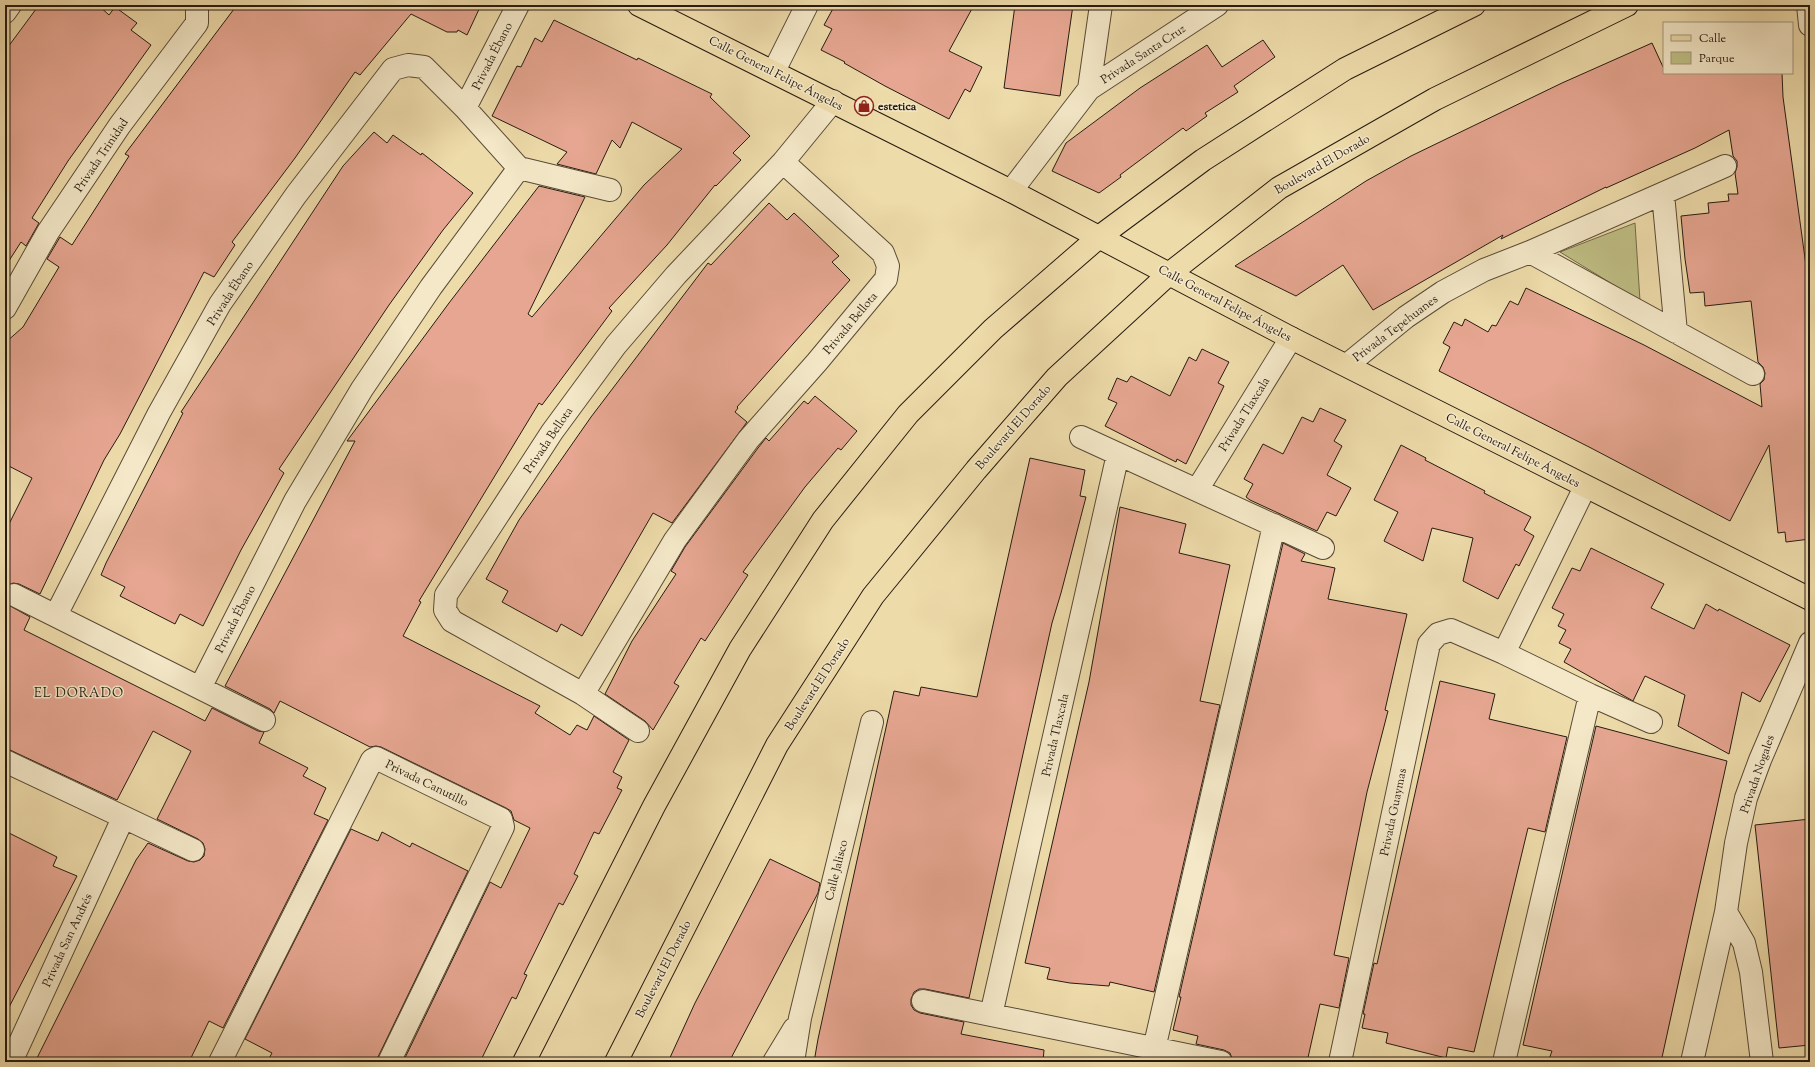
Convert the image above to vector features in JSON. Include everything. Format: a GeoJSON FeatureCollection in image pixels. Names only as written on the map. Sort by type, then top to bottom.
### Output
{"type":"FeatureCollection","features":[{"type":"Feature","properties":{"kind":"main road","name":"Calle General Felipe Ángeles"},"geometry":{"type":"LineString","coordinates":[[639,5],[774,71],[1011,191],[1170,273],[1291,338],[1810,600]]}},
{"type":"Feature","properties":{"kind":"main road"},"geometry":{"type":"LineString","coordinates":[[524,1062],[654,806],[740,649],[823,520],[908,414],[993,329],[1099,237],[1203,160],[1345,70],[1474,5]]}},
{"type":"Feature","properties":{"kind":"main road","name":"Boulevard El Dorado"},"geometry":{"type":"LineString","coordinates":[[616,1062],[778,745],[873,596],[976,470],[1057,377],[1170,273],[1279,188],[1435,99],[1627,5]]}},
{"type":"Feature","properties":{"kind":"street"},"geometry":{"type":"LineString","coordinates":[[5,12],[10,5]]}},
{"type":"Feature","properties":{"kind":"street","name":"Privada Trinidad"},"geometry":{"type":"LineString","coordinates":[[5,308],[48,232],[120,125],[197,22],[197,5]]}},
{"type":"Feature","properties":{"kind":"street","name":"Privada Ébano"},"geometry":{"type":"LineString","coordinates":[[465,108],[518,5]]}},
{"type":"Feature","properties":{"kind":"street"},"geometry":{"type":"LineString","coordinates":[[774,71],[807,5]]}},
{"type":"Feature","properties":{"kind":"street","name":"Privada Santa Cruz"},"geometry":{"type":"LineString","coordinates":[[1089,89],[1101,5]]}},
{"type":"Feature","properties":{"kind":"street","name":"Privada Santa Cruz"},"geometry":{"type":"LineString","coordinates":[[1011,191],[1089,89],[1217,5]]}},
{"type":"Feature","properties":{"kind":"street"},"geometry":{"type":"LineString","coordinates":[[1808,5],[1810,25]]}},
{"type":"Feature","properties":{"kind":"street","name":"Privada Ébano"},"geometry":{"type":"LineString","coordinates":[[56,616],[159,413],[220,304],[296,195],[393,69],[408,65],[424,67],[465,108],[519,168],[431,287],[362,389],[295,501],[200,688]]}},
{"type":"Feature","properties":{"kind":"street","name":"Privada Bellota"},"geometry":{"type":"LineString","coordinates":[[638,731],[583,694],[452,621],[445,610],[446,595],[552,432],[616,346],[676,275],[783,162],[833,101]]}},
{"type":"Feature","properties":{"kind":"street","name":"Privada Bellota"},"geometry":{"type":"LineString","coordinates":[[583,694],[675,540],[748,440],[817,362],[886,279],[888,266],[883,253],[783,162]]}},
{"type":"Feature","properties":{"kind":"street","name":"Privada Tepehuanes"},"geometry":{"type":"LineString","coordinates":[[1347,365],[1406,317],[1443,292],[1484,270],[1530,252],[1725,166]]}},
{"type":"Feature","properties":{"kind":"street"},"geometry":{"type":"LineString","coordinates":[[519,168],[610,190]]}},
{"type":"Feature","properties":{"kind":"street"},"geometry":{"type":"LineString","coordinates":[[1663,194],[1676,332]]}},
{"type":"Feature","properties":{"kind":"street"},"geometry":{"type":"LineString","coordinates":[[1530,252],[1753,374]]}},
{"type":"Feature","properties":{"kind":"street","name":"Privada Tlaxcala"},"geometry":{"type":"LineString","coordinates":[[1197,490],[1291,338]]}},
{"type":"Feature","properties":{"kind":"street"},"geometry":{"type":"LineString","coordinates":[[1081,437],[1323,548]]}},
{"type":"Feature","properties":{"kind":"street","name":"Privada Tlaxcala"},"geometry":{"type":"LineString","coordinates":[[991,1015],[1118,454]]}},
{"type":"Feature","properties":{"kind":"street"},"geometry":{"type":"LineString","coordinates":[[1504,653],[1584,487]]}},
{"type":"Feature","properties":{"kind":"street"},"geometry":{"type":"LineString","coordinates":[[1154,1048],[1274,525]]}},
{"type":"Feature","properties":{"kind":"street"},"geometry":{"type":"LineString","coordinates":[[14,595],[264,720]]}},
{"type":"Feature","properties":{"kind":"street","name":"Privada Guaymas"},"geometry":{"type":"LineString","coordinates":[[1340,1062],[1429,644],[1438,634],[1451,630],[1504,653],[1590,696],[1651,722]]}},
{"type":"Feature","properties":{"kind":"street","name":"Privada Nogales"},"geometry":{"type":"LineString","coordinates":[[1692,1062],[1726,912],[1736,843],[1746,798],[1760,760],[1810,643]]}},
{"type":"Feature","properties":{"kind":"street"},"geometry":{"type":"LineString","coordinates":[[1504,1062],[1590,696]]}},
{"type":"Feature","properties":{"kind":"street","name":"Calle Jalisco"},"geometry":{"type":"LineString","coordinates":[[793,1062],[800,1018],[872,722]]}},
{"type":"Feature","properties":{"kind":"street","name":"Privada Canutillo"},"geometry":{"type":"LineString","coordinates":[[220,1062],[368,767],[372,760],[376,758],[501,819],[503,823],[503,827],[390,1062]]}},
{"type":"Feature","properties":{"kind":"street"},"geometry":{"type":"LineString","coordinates":[[5,762],[193,850]]}},
{"type":"Feature","properties":{"kind":"street","name":"Privada San Andrés"},"geometry":{"type":"LineString","coordinates":[[11,1062],[123,818]]}},
{"type":"Feature","properties":{"kind":"street"},"geometry":{"type":"LineString","coordinates":[[1726,912],[1744,943],[1751,972],[1762,1062]]}},
{"type":"Feature","properties":{"kind":"street"},"geometry":{"type":"LineString","coordinates":[[923,1001],[1220,1062]]}},
{"type":"Feature","properties":{"kind":"street","name":"Calle Jalisco"},"geometry":{"type":"LineString","coordinates":[[774,1062],[800,1018]]}},
{"type":"Feature","properties":{"kind":"green space"},"geometry":{"type":"Polygon","coordinates":[[[1635,223],[1640,301],[1560,252],[1635,223]]]}},
{"type":"Feature","properties":{"kind":"building"},"geometry":{"type":"Polygon","coordinates":[[[39,5],[98,5],[109,15],[115,7],[137,23],[131,30],[151,45],[68,161],[32,218],[39,223],[26,246],[21,242],[5,267],[5,51],[39,5]]]}},
{"type":"Feature","properties":{"kind":"building"},"geometry":{"type":"Polygon","coordinates":[[[237,5],[481,5],[467,35],[458,30],[457,32],[447,32],[411,14],[360,75],[355,72],[295,158],[232,242],[235,245],[214,277],[204,272],[120,434],[104,460],[40,594],[19,584],[13,583],[5,587],[5,532],[32,478],[5,464],[5,343],[23,327],[59,267],[47,259],[60,237],[72,245],[129,156],[125,154],[237,5]]]}},
{"type":"Feature","properties":{"kind":"building"},"geometry":{"type":"Polygon","coordinates":[[[835,5],[974,5],[949,51],[982,67],[970,92],[965,89],[949,119],[885,86],[844,63],[845,62],[821,50],[832,29],[824,25],[835,5]]]}},
{"type":"Feature","properties":{"kind":"building"},"geometry":{"type":"Polygon","coordinates":[[[1015,5],[1073,5],[1060,96],[1004,88],[1015,5]]]}},
{"type":"Feature","properties":{"kind":"building"},"geometry":{"type":"Polygon","coordinates":[[[554,20],[637,60],[638,58],[712,94],[710,97],[750,136],[733,153],[741,160],[716,186],[715,185],[667,245],[609,308],[612,311],[542,405],[539,403],[419,601],[421,602],[403,636],[540,706],[535,713],[570,735],[577,725],[587,730],[594,716],[629,740],[613,772],[622,777],[617,788],[622,790],[599,834],[594,832],[574,874],[578,876],[563,905],[559,903],[524,974],[527,975],[516,999],[512,997],[480,1062],[403,1062],[490,882],[501,888],[530,828],[514,820],[511,811],[506,808],[381,747],[370,747],[280,701],[274,713],[270,709],[225,686],[355,441],[347,441],[449,303],[539,186],[585,197],[528,314],[532,317],[644,185],[682,149],[632,122],[620,148],[612,140],[596,174],[557,164],[567,152],[492,116],[517,66],[521,67],[535,38],[542,42],[554,20]]]}},
{"type":"Feature","properties":{"kind":"building"},"geometry":{"type":"Polygon","coordinates":[[[1263,40],[1275,57],[1234,86],[1238,92],[1205,113],[1207,116],[1186,131],[1183,128],[1120,175],[1121,177],[1099,193],[1052,171],[1066,143],[1140,88],[1207,45],[1222,67],[1263,40]]]}},
{"type":"Feature","properties":{"kind":"building"},"geometry":{"type":"Polygon","coordinates":[[[1652,43],[1663,67],[1663,74],[1782,74],[1783,97],[1810,295],[1810,539],[1786,542],[1785,532],[1778,533],[1769,445],[1730,521],[1591,448],[1439,371],[1450,347],[1443,343],[1454,322],[1462,326],[1465,319],[1488,332],[1492,325],[1496,326],[1510,301],[1518,305],[1526,288],[1644,345],[1762,407],[1760,384],[1764,380],[1765,373],[1763,367],[1758,362],[1751,301],[1705,306],[1704,292],[1690,293],[1685,259],[1681,216],[1709,213],[1708,203],[1729,201],[1728,194],[1738,194],[1735,173],[1737,161],[1733,156],[1729,130],[1695,148],[1606,187],[1501,239],[1503,235],[1373,310],[1343,265],[1296,296],[1235,266],[1366,181],[1411,156],[1562,83],[1652,43]]]}},
{"type":"Feature","properties":{"kind":"building"},"geometry":{"type":"Polygon","coordinates":[[[374,132],[387,143],[393,135],[421,155],[422,153],[473,193],[443,230],[389,305],[279,469],[284,473],[241,550],[203,626],[180,614],[175,624],[120,596],[125,587],[101,575],[183,413],[181,412],[343,166],[374,132]]]}},
{"type":"Feature","properties":{"kind":"building"},"geometry":{"type":"Polygon","coordinates":[[[769,203],[787,220],[794,213],[809,227],[839,256],[832,262],[850,280],[737,407],[738,408],[735,412],[747,422],[672,523],[653,513],[582,636],[561,624],[557,632],[502,602],[508,591],[486,579],[519,520],[591,417],[708,263],[711,265],[769,203]]]}},
{"type":"Feature","properties":{"kind":"building"},"geometry":{"type":"Polygon","coordinates":[[[1202,349],[1229,362],[1218,383],[1224,386],[1186,464],[1177,459],[1176,462],[1105,426],[1117,403],[1108,399],[1117,378],[1127,382],[1131,376],[1170,396],[1189,357],[1196,361],[1202,349]]]}},
{"type":"Feature","properties":{"kind":"building"},"geometry":{"type":"Polygon","coordinates":[[[815,396],[857,431],[841,450],[838,448],[805,487],[743,572],[748,575],[705,641],[701,638],[674,683],[679,686],[653,730],[645,721],[605,694],[632,641],[676,574],[671,571],[685,547],[766,438],[769,441],[804,401],[808,404],[815,396]]]}},
{"type":"Feature","properties":{"kind":"building"},"geometry":{"type":"Polygon","coordinates":[[[1320,408],[1346,420],[1334,441],[1342,446],[1327,475],[1351,488],[1336,516],[1327,512],[1317,531],[1250,500],[1246,497],[1253,484],[1244,479],[1263,444],[1283,454],[1302,417],[1313,422],[1320,408]]]}},
{"type":"Feature","properties":{"kind":"building"},"geometry":{"type":"Polygon","coordinates":[[[1401,445],[1426,458],[1425,460],[1485,491],[1484,493],[1531,517],[1524,530],[1534,536],[1519,566],[1516,564],[1498,599],[1463,581],[1473,538],[1432,528],[1423,561],[1384,541],[1398,512],[1374,500],[1401,445]]]}},
{"type":"Feature","properties":{"kind":"building"},"geometry":{"type":"Polygon","coordinates":[[[1030,458],[1085,470],[1080,496],[1086,497],[1052,623],[969,998],[919,989],[914,992],[911,999],[911,1005],[914,1010],[920,1013],[964,1022],[961,1034],[1044,1050],[1043,1062],[814,1062],[894,691],[919,696],[921,687],[977,697],[1030,458]]]}},
{"type":"Feature","properties":{"kind":"building"},"geometry":{"type":"Polygon","coordinates":[[[1120,507],[1186,524],[1179,553],[1230,565],[1200,701],[1220,705],[1154,992],[1110,982],[1109,986],[1070,983],[1047,979],[1050,968],[1025,963],[1089,682],[1120,507]]]}},
{"type":"Feature","properties":{"kind":"building"},"geometry":{"type":"Polygon","coordinates":[[[1283,543],[1305,554],[1301,561],[1335,568],[1328,599],[1407,614],[1385,710],[1388,711],[1367,792],[1334,955],[1349,958],[1339,1008],[1320,1004],[1307,1062],[1238,1062],[1233,1061],[1230,1053],[1224,1050],[1196,1044],[1198,1036],[1173,1030],[1181,997],[1179,997],[1283,543]]]}},
{"type":"Feature","properties":{"kind":"building"},"geometry":{"type":"Polygon","coordinates":[[[1591,548],[1664,584],[1651,608],[1694,629],[1706,604],[1718,611],[1719,609],[1790,645],[1760,702],[1742,692],[1729,754],[1678,726],[1685,695],[1645,676],[1633,701],[1564,662],[1571,649],[1559,643],[1566,630],[1558,626],[1564,614],[1552,608],[1572,568],[1580,571],[1591,548]]]}},
{"type":"Feature","properties":{"kind":"building"},"geometry":{"type":"Polygon","coordinates":[[[5,603],[30,617],[24,630],[205,721],[212,708],[258,731],[264,732],[259,743],[308,768],[303,776],[326,788],[314,814],[328,820],[223,1028],[209,1021],[189,1062],[35,1062],[136,860],[148,843],[188,861],[194,862],[200,860],[204,856],[205,849],[203,843],[198,839],[157,819],[191,751],[153,731],[117,800],[5,749],[5,603]]]}},
{"type":"Feature","properties":{"kind":"building"},"geometry":{"type":"Polygon","coordinates":[[[1440,681],[1495,694],[1489,719],[1567,737],[1545,832],[1528,828],[1474,1052],[1448,1047],[1446,1058],[1386,1043],[1388,1033],[1362,1028],[1365,1014],[1363,1014],[1374,963],[1377,964],[1440,681]]]}},
{"type":"Feature","properties":{"kind":"building"},"geometry":{"type":"Polygon","coordinates":[[[1596,726],[1727,761],[1661,1062],[1548,1062],[1552,1051],[1523,1045],[1596,726]]]}},
{"type":"Feature","properties":{"kind":"building"},"geometry":{"type":"Polygon","coordinates":[[[1810,819],[1810,1045],[1779,1048],[1755,825],[1810,819]]]}},
{"type":"Feature","properties":{"kind":"building"},"geometry":{"type":"Polygon","coordinates":[[[351,829],[378,841],[382,832],[410,847],[412,843],[468,871],[378,1057],[377,1062],[267,1062],[272,1053],[245,1039],[351,829]]]}},
{"type":"Feature","properties":{"kind":"building"},"geometry":{"type":"Polygon","coordinates":[[[5,831],[57,857],[53,866],[77,876],[5,1015],[5,831]]]}},
{"type":"Feature","properties":{"kind":"building"},"geometry":{"type":"Polygon","coordinates":[[[770,859],[820,883],[818,893],[729,1062],[668,1062],[695,1003],[770,859]]]}},
{"type":"Feature","properties":{"kind":"place","name":"estetica"},"geometry":{"type":"Point","coordinates":[864,106]}},
{"type":"Feature","properties":{"kind":"district","name":"EL DORADO"},"geometry":{"type":"Point","coordinates":[79,692]}}]}
